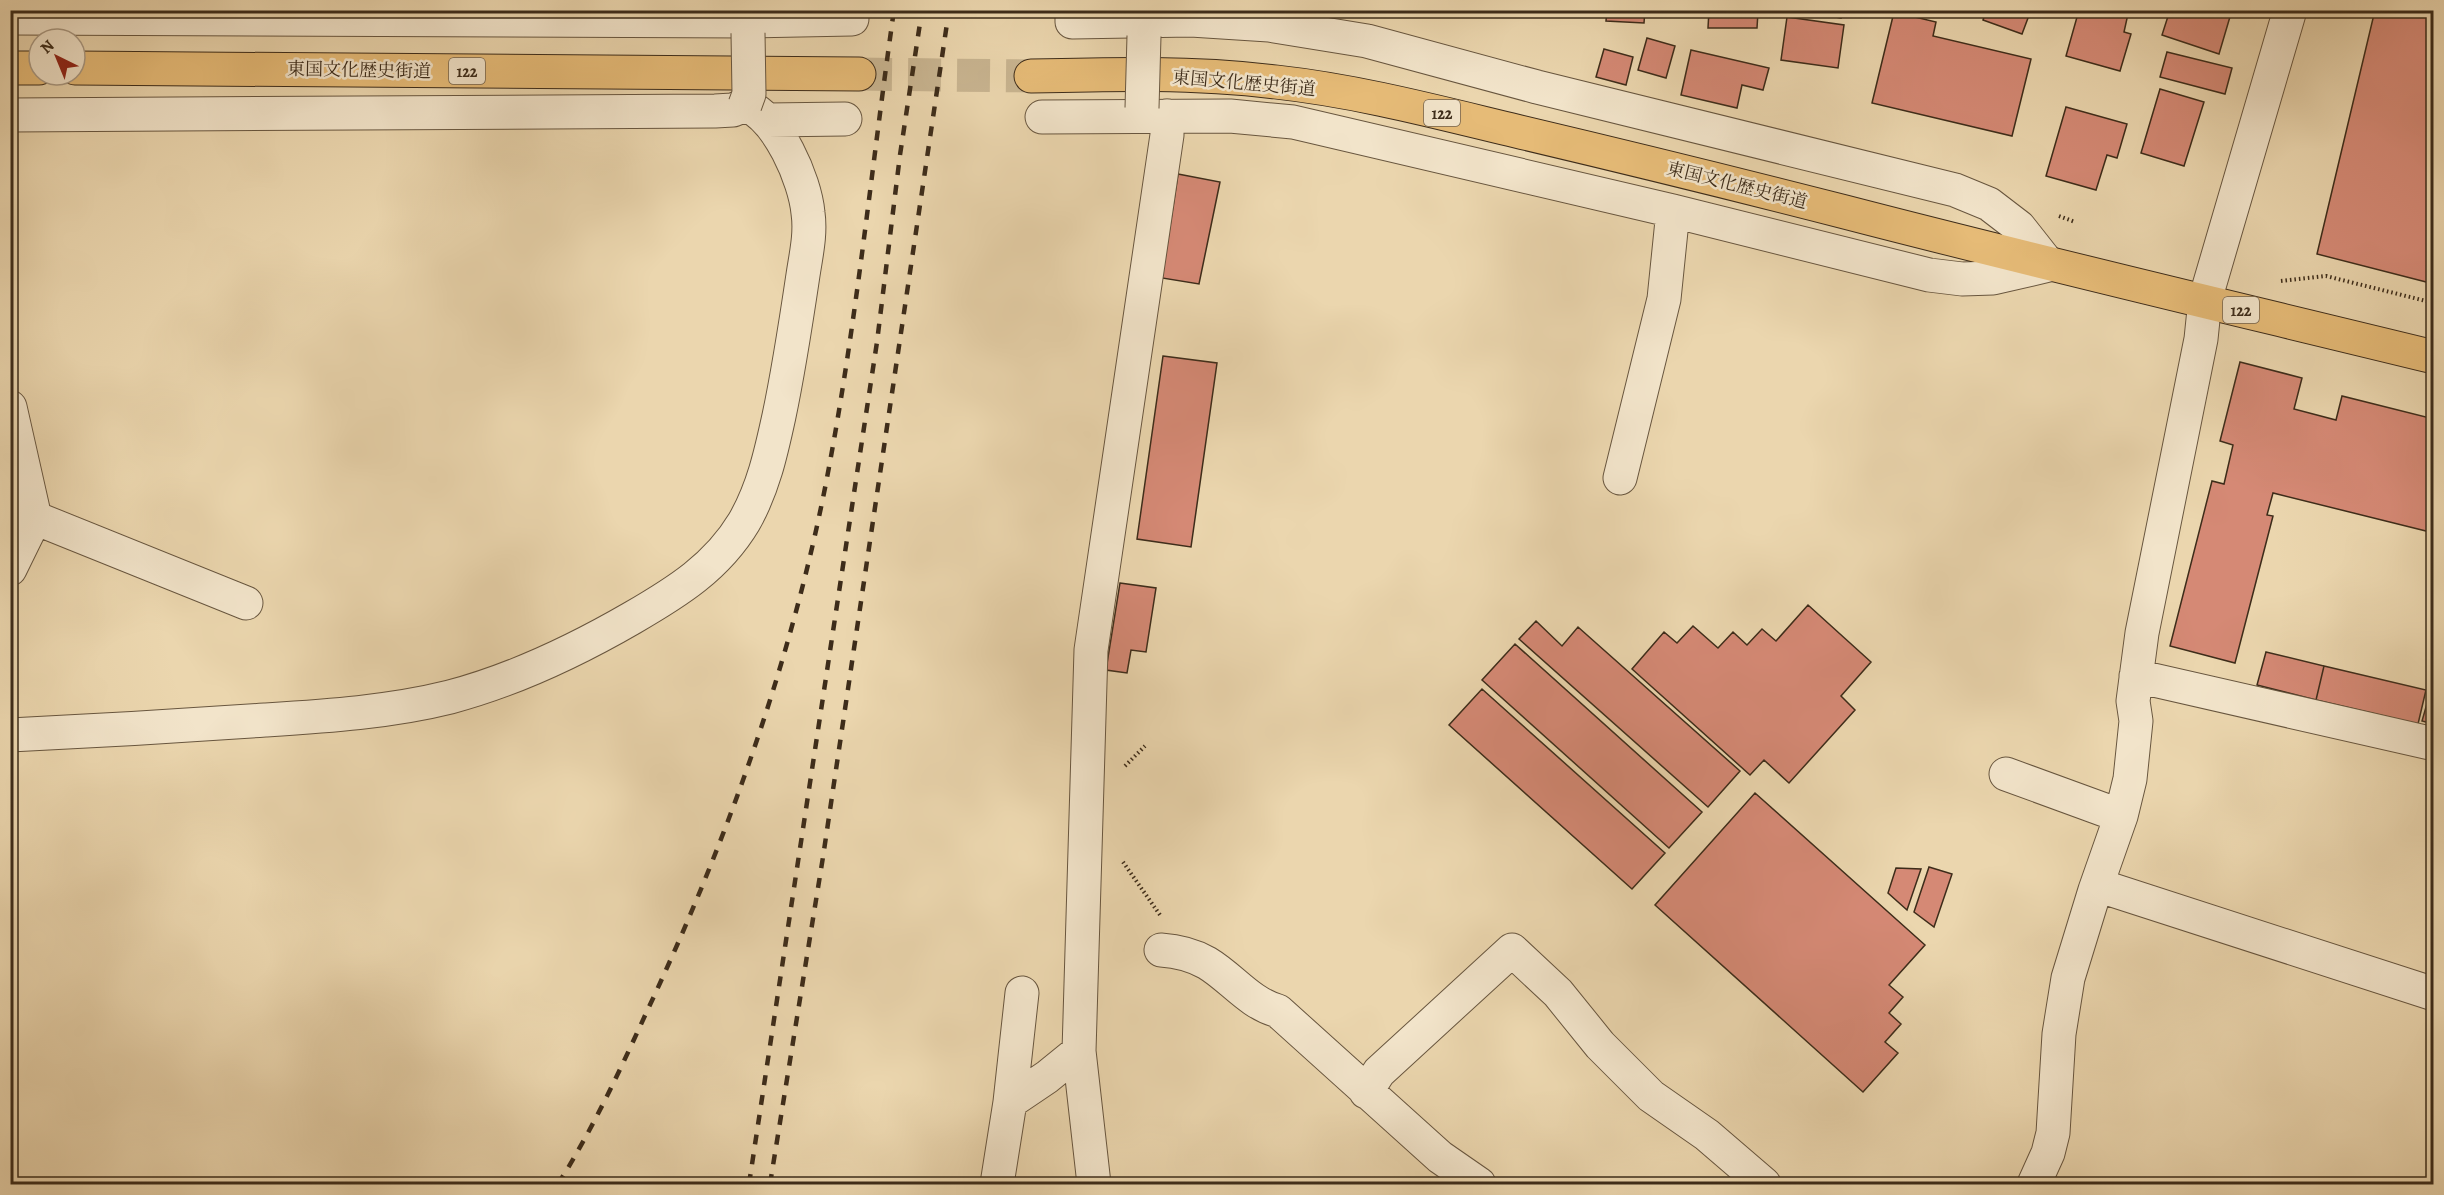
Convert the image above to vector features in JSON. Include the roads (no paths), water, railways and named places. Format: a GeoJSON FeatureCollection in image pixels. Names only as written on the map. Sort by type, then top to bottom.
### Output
{"type":"FeatureCollection","features":[{"type":"Feature","properties":{"kind":"highway"},"geometry":{"type":"LineString","coordinates":[[10,68],[27,68]]}},
{"type":"Feature","properties":{"kind":"highway","name":"東国文化歴史街道"},"geometry":{"type":"LineString","coordinates":[[87,68],[859,74]]}},
{"type":"Feature","properties":{"kind":"highway","name":"東国文化歴史街道"},"geometry":{"type":"LineString","coordinates":[[1031,76],[1213,77],[1277,82],[1378,98],[1750,188],[2049,265],[2205,300],[2433,357]]}},
{"type":"Feature","properties":{"kind":"street"},"geometry":{"type":"LineString","coordinates":[[1042,117],[1115,118],[1151,113],[1230,116],[1293,122],[1929,275],[1962,279],[1993,278],[2049,265],[2019,228],[1989,204],[1955,190],[1538,87],[1367,41],[1269,25],[1191,20],[1144,29],[1072,21],[1072,10]]}},
{"type":"Feature","properties":{"kind":"street"},"geometry":{"type":"LineString","coordinates":[[2047,1181],[2053,1133],[2059,1034],[2068,978],[2121,816],[2130,779],[2136,720],[2133,700],[2136,676],[2202,339],[2205,300],[2290,10]]}},
{"type":"Feature","properties":{"kind":"street"},"geometry":{"type":"LineString","coordinates":[[10,18],[67,15],[472,15],[748,27],[852,19]]}},
{"type":"Feature","properties":{"kind":"street"},"geometry":{"type":"LineString","coordinates":[[10,735],[337,715],[450,696],[550,661],[618,626],[698,577],[729,543],[756,498],[769,463],[791,358],[809,238],[809,215],[805,192],[790,156],[756,112],[749,94],[748,27]]}},
{"type":"Feature","properties":{"kind":"street"},"geometry":{"type":"LineString","coordinates":[[1094,1185],[1079,1050],[1091,650],[1165,147],[1151,113],[1144,29]]}},
{"type":"Feature","properties":{"kind":"street"},"geometry":{"type":"LineString","coordinates":[[10,115],[734,110],[845,119]]}},
{"type":"Feature","properties":{"kind":"street"},"geometry":{"type":"LineString","coordinates":[[1620,478],[1664,299],[1673,212]]}},
{"type":"Feature","properties":{"kind":"street"},"geometry":{"type":"LineString","coordinates":[[10,407],[35,518],[10,569]]}},
{"type":"Feature","properties":{"kind":"street"},"geometry":{"type":"LineString","coordinates":[[35,518],[246,603]]}},
{"type":"Feature","properties":{"kind":"street"},"geometry":{"type":"LineString","coordinates":[[2136,676],[2433,744]]}},
{"type":"Feature","properties":{"kind":"street"},"geometry":{"type":"LineString","coordinates":[[2006,774],[2121,816]]}},
{"type":"Feature","properties":{"kind":"street"},"geometry":{"type":"LineString","coordinates":[[2097,885],[2433,994]]}},
{"type":"Feature","properties":{"kind":"street"},"geometry":{"type":"LineString","coordinates":[[1366,1092],[1379,1072],[1512,950],[1558,993],[1600,1045],[1651,1096],[1707,1135],[1764,1185]]}},
{"type":"Feature","properties":{"kind":"street"},"geometry":{"type":"LineString","coordinates":[[1173,952],[1207,963],[1263,1007],[1278,1011],[1440,1157],[1479,1185]]}},
{"type":"Feature","properties":{"kind":"street"},"geometry":{"type":"LineString","coordinates":[[997,1185],[1010,1102],[1022,993]]}},
{"type":"Feature","properties":{"kind":"street"},"geometry":{"type":"LineString","coordinates":[[1010,1102],[1047,1077],[1079,1050]]}},
{"type":"Feature","properties":{"kind":"tunnel"},"geometry":{"type":"LineString","coordinates":[[859,74],[1031,76]]}},
{"type":"Feature","properties":{"kind":"railway"},"geometry":{"type":"LineString","coordinates":[[558,1184],[583,1142],[617,1076],[704,883],[752,754],[793,622],[825,488],[846,369],[894,10]]}},
{"type":"Feature","properties":{"kind":"railway"},"geometry":{"type":"LineString","coordinates":[[749,1184],[877,342],[900,155],[922,10]]}},
{"type":"Feature","properties":{"kind":"railway"},"geometry":{"type":"LineString","coordinates":[[770,1184],[823,857],[949,10]]}}]}
